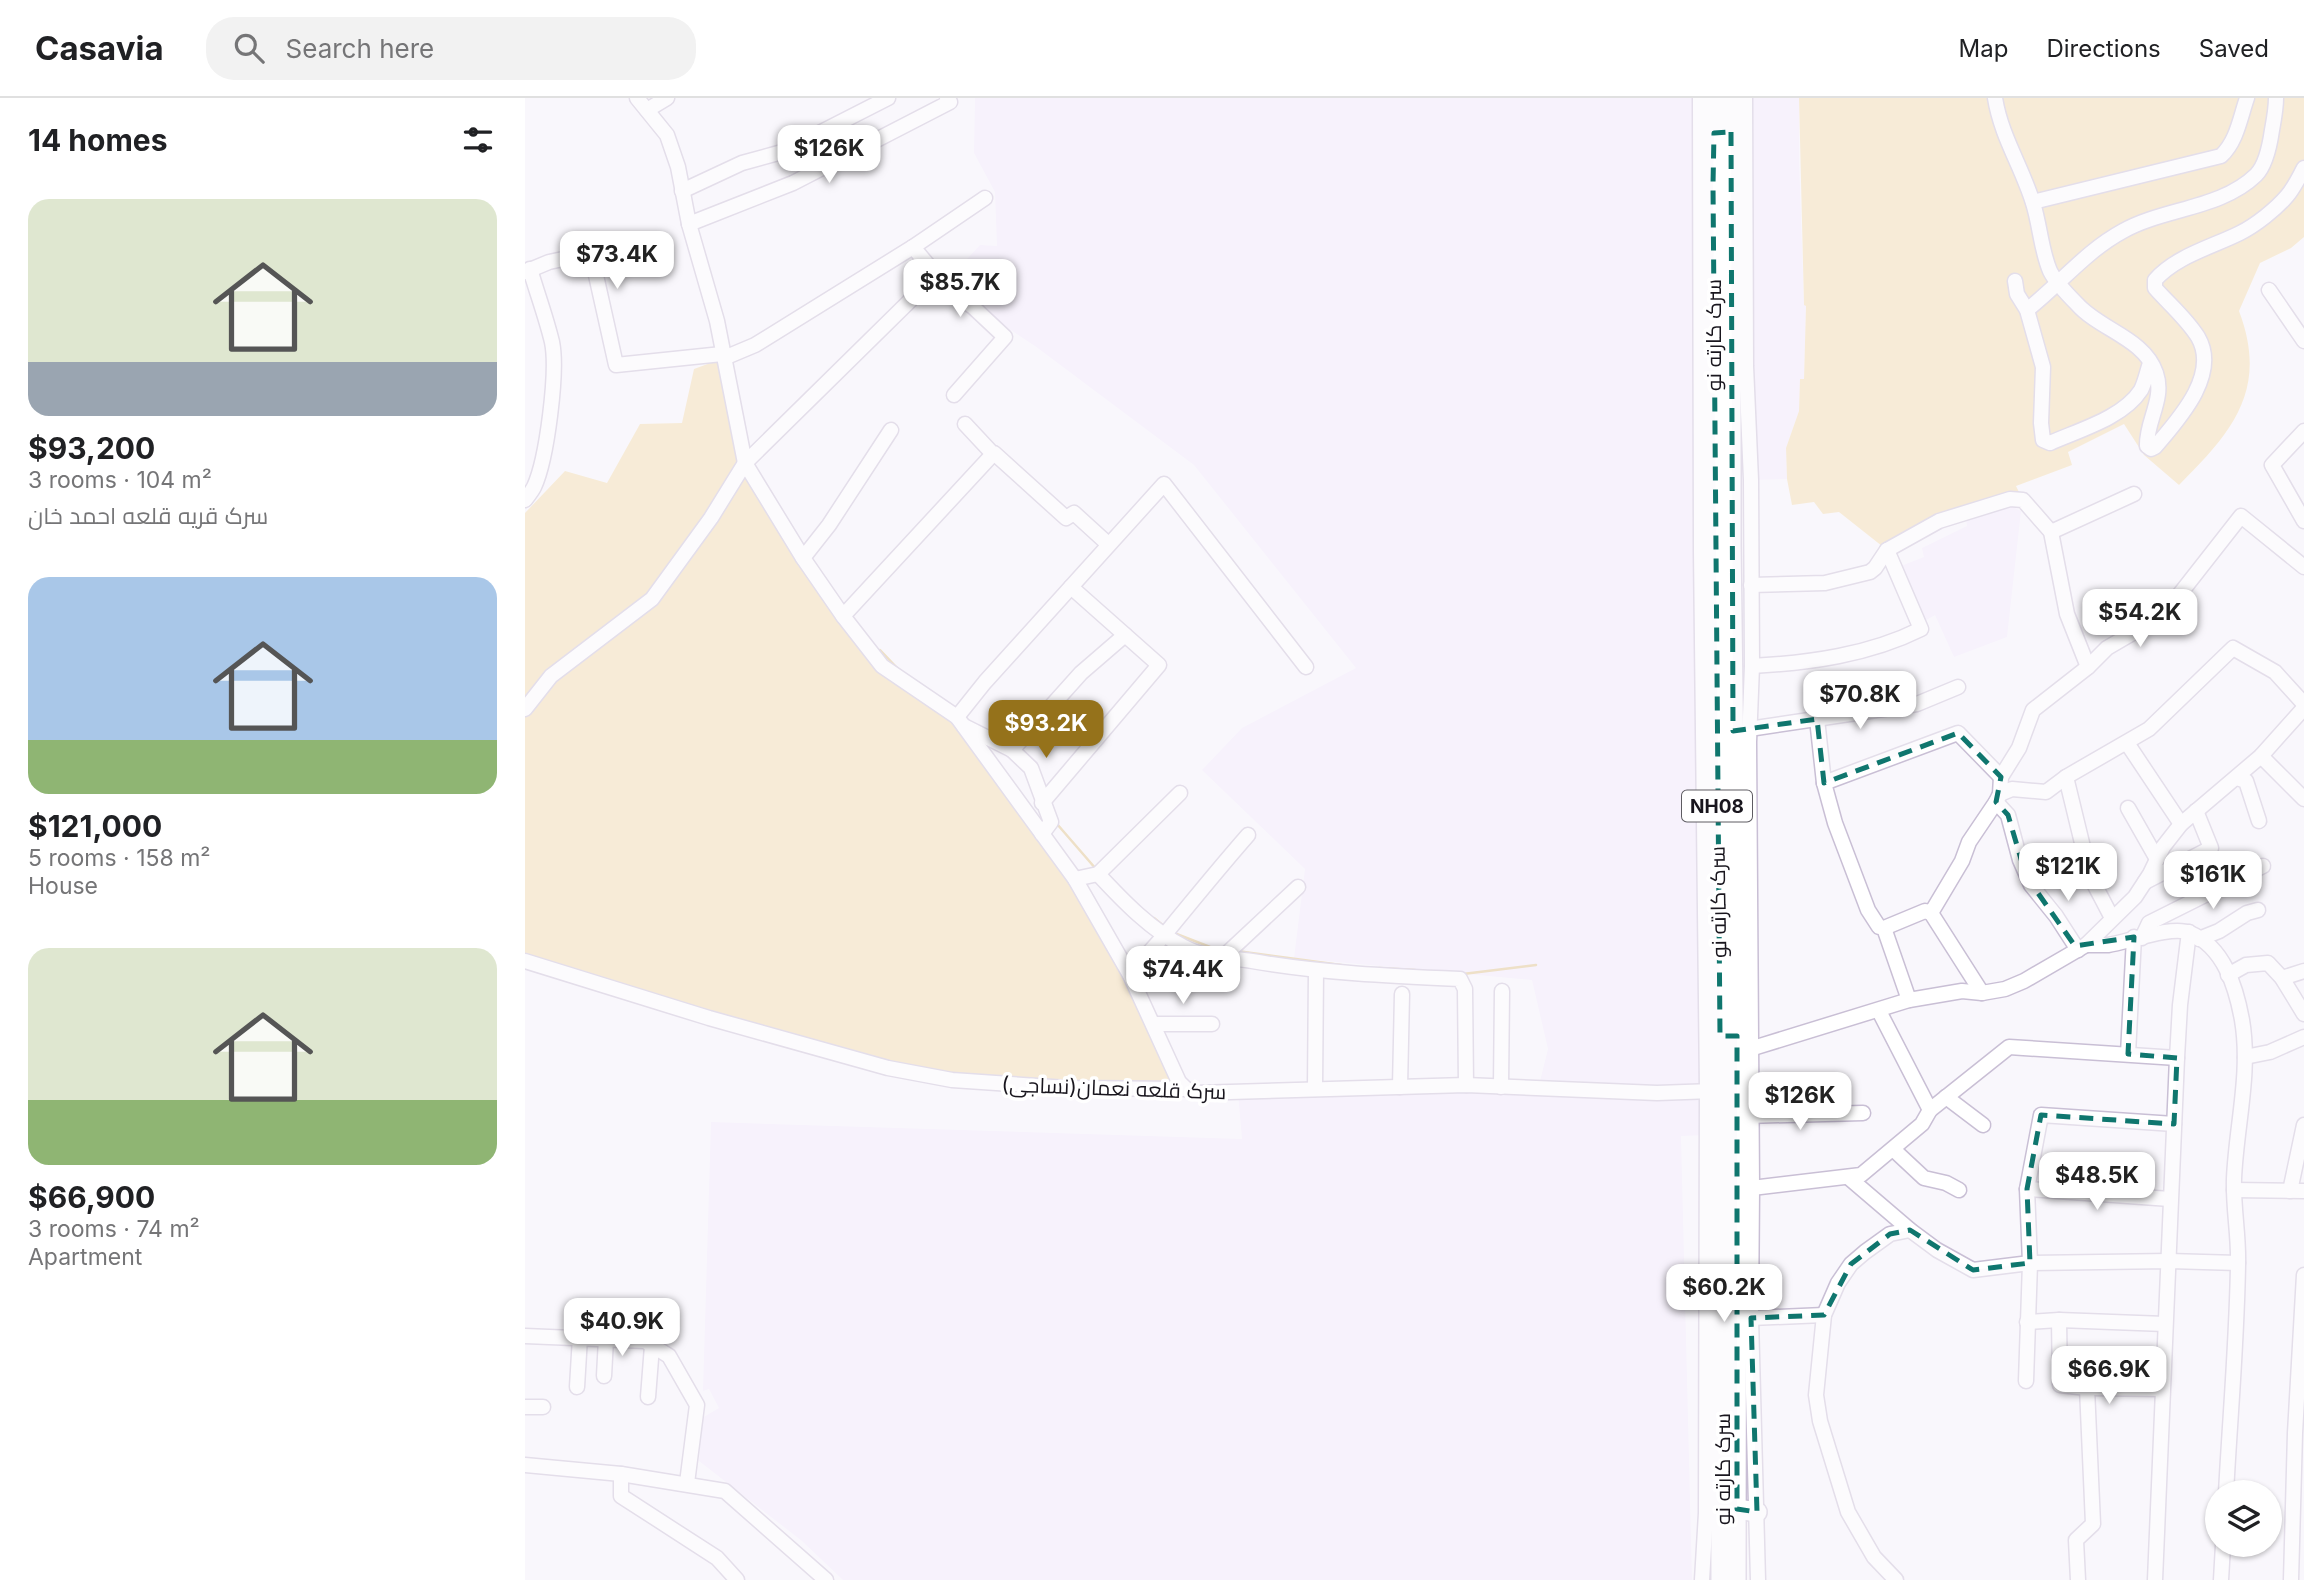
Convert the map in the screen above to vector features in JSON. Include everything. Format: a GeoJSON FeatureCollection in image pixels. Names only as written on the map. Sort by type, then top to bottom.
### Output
{"type":"FeatureCollection","features":[{"type":"Feature","properties":{"kind":"highway","name":"سرک کارته نو"},"geometry":{"type":"LineString","coordinates":[[1713,98],[1723,132],[1713,366],[1736,1040],[1713,1091],[1722,1512],[1729,1575]]}},
{"type":"Feature","properties":{"kind":"highway","name":"NH08"},"geometry":{"type":"LineString","coordinates":[[1722,1512],[1744,1116],[1736,1040],[1743,930],[1731,558],[1723,132],[1731,98]]}},
{"type":"Feature","properties":{"kind":"highway"},"geometry":{"type":"LineString","coordinates":[[1722,1512],[1757,1512]]}},
{"type":"Feature","properties":{"kind":"street"},"geometry":{"type":"LineString","coordinates":[[637,98],[667,135],[717,321],[744,463],[803,558],[882,666],[960,721],[1012,750],[1031,768],[1051,822],[1042,834]]}},
{"type":"Feature","properties":{"kind":"street"},"geometry":{"type":"LineString","coordinates":[[646,110],[667,98]]}},
{"type":"Feature","properties":{"kind":"street"},"geometry":{"type":"LineString","coordinates":[[682,191],[742,163],[782,152],[888,98]]}},
{"type":"Feature","properties":{"kind":"street"},"geometry":{"type":"LineString","coordinates":[[689,224],[793,183],[950,102],[947,98]]}},
{"type":"Feature","properties":{"kind":"street"},"geometry":{"type":"LineString","coordinates":[[1700,98],[1701,538],[1713,1091]]}},
{"type":"Feature","properties":{"kind":"street"},"geometry":{"type":"LineString","coordinates":[[1743,930],[1752,666],[1751,480],[1746,366],[1745,98]]}},
{"type":"Feature","properties":{"kind":"street"},"geometry":{"type":"LineString","coordinates":[[1995,98],[1999,121],[2033,202],[2051,272],[2093,320],[2140,348],[2155,369],[2158,401],[2147,436],[2147,446],[2151,449],[2176,423],[2191,400],[2204,366],[2199,340],[2190,326],[2155,288],[2155,280],[2162,271],[2178,261],[2243,231],[2267,213],[2287,196],[2304,168]]}},
{"type":"Feature","properties":{"kind":"street"},"geometry":{"type":"LineString","coordinates":[[2033,202],[2221,156],[2234,139],[2247,98]]}},
{"type":"Feature","properties":{"kind":"street"},"geometry":{"type":"LineString","coordinates":[[2027,310],[2102,244],[2123,230],[2147,219],[2212,200],[2258,174],[2271,141],[2276,98]]}},
{"type":"Feature","properties":{"kind":"street"},"geometry":{"type":"LineString","coordinates":[[525,500],[535,486],[541,461],[550,421],[552,387],[552,344],[527,270],[591,253],[616,365],[723,356],[755,345],[913,247],[985,198]]}},
{"type":"Feature","properties":{"kind":"street"},"geometry":{"type":"LineString","coordinates":[[913,247],[938,277],[1005,337],[954,395]]}},
{"type":"Feature","properties":{"kind":"street"},"geometry":{"type":"LineString","coordinates":[[525,709],[551,676],[652,599],[711,518],[744,463],[938,277]]}},
{"type":"Feature","properties":{"kind":"street"},"geometry":{"type":"LineString","coordinates":[[2015,281],[2017,294],[2027,310],[2043,367],[2043,440],[2050,443],[2062,438],[2111,415],[2129,403],[2142,388],[2150,363]]}},
{"type":"Feature","properties":{"kind":"street"},"geometry":{"type":"LineString","coordinates":[[2269,290],[2304,341]]}},
{"type":"Feature","properties":{"kind":"street"},"geometry":{"type":"LineString","coordinates":[[965,424],[993,454],[1066,518],[1074,513],[1108,544]]}},
{"type":"Feature","properties":{"kind":"street"},"geometry":{"type":"LineString","coordinates":[[803,558],[829,525],[891,430]]}},
{"type":"Feature","properties":{"kind":"street"},"geometry":{"type":"LineString","coordinates":[[2304,431],[2272,465],[2304,521]]}},
{"type":"Feature","properties":{"kind":"street"},"geometry":{"type":"LineString","coordinates":[[843,616],[993,454]]}},
{"type":"Feature","properties":{"kind":"street"},"geometry":{"type":"LineString","coordinates":[[960,721],[985,682],[1164,484],[1306,667]]}},
{"type":"Feature","properties":{"kind":"street"},"geometry":{"type":"LineString","coordinates":[[2051,532],[2134,494]]}},
{"type":"Feature","properties":{"kind":"street"},"geometry":{"type":"LineString","coordinates":[[1751,585],[1825,583],[1873,570],[1887,550],[1939,520],[2010,499],[2023,500],[2051,532],[2067,614],[2088,667]]}},
{"type":"Feature","properties":{"kind":"street"},"geometry":{"type":"LineString","coordinates":[[2082,948],[2031,885],[2020,860],[2008,815],[1998,798],[2001,778],[2019,748],[2033,710],[2088,667],[2107,648],[2143,627],[2172,604],[2241,516],[2304,567]]}},
{"type":"Feature","properties":{"kind":"street"},"geometry":{"type":"LineString","coordinates":[[1752,666],[1794,664],[1835,656],[1895,642],[1921,629],[1887,550]]}},
{"type":"Feature","properties":{"kind":"street"},"geometry":{"type":"LineString","coordinates":[[1042,803],[1159,665],[1072,587]]}},
{"type":"Feature","properties":{"kind":"street"},"geometry":{"type":"LineString","coordinates":[[1012,750],[1081,673],[1125,635]]}},
{"type":"Feature","properties":{"kind":"street"},"geometry":{"type":"LineString","coordinates":[[1736,1040],[1879,1011],[1909,1000],[1962,991],[1982,993],[2015,985],[2082,948],[2135,897],[2163,847],[2181,824],[2261,756],[2304,706],[2275,672],[2233,648],[2149,729],[2046,792],[2012,789],[1998,798],[1969,842],[1962,861],[1931,913]]}},
{"type":"Feature","properties":{"kind":"street"},"geometry":{"type":"LineString","coordinates":[[1749,729],[1917,704],[1958,687]]}},
{"type":"Feature","properties":{"kind":"street"},"geometry":{"type":"LineString","coordinates":[[1817,719],[1823,783],[1868,910],[1878,927],[1884,928],[1925,911],[1931,913],[1982,993]]}},
{"type":"Feature","properties":{"kind":"street"},"geometry":{"type":"LineString","coordinates":[[960,721],[1075,879],[1130,975],[1179,1082],[1186,1089]]}},
{"type":"Feature","properties":{"kind":"street"},"geometry":{"type":"LineString","coordinates":[[1823,783],[1958,733],[2001,778]]}},
{"type":"Feature","properties":{"kind":"street"},"geometry":{"type":"LineString","coordinates":[[2127,743],[2181,824]]}},
{"type":"Feature","properties":{"kind":"street"},"geometry":{"type":"LineString","coordinates":[[2261,756],[2304,799]]}},
{"type":"Feature","properties":{"kind":"street"},"geometry":{"type":"LineString","coordinates":[[2066,778],[2090,876],[2112,918]]}},
{"type":"Feature","properties":{"kind":"street"},"geometry":{"type":"LineString","coordinates":[[2237,778],[2246,781],[2259,821]]}},
{"type":"Feature","properties":{"kind":"street"},"geometry":{"type":"LineString","coordinates":[[1075,879],[1098,874],[1180,793]]}},
{"type":"Feature","properties":{"kind":"street"},"geometry":{"type":"LineString","coordinates":[[2128,808],[2157,859]]}},
{"type":"Feature","properties":{"kind":"street"},"geometry":{"type":"LineString","coordinates":[[2145,882],[2211,848],[2196,811]]}},
{"type":"Feature","properties":{"kind":"street"},"geometry":{"type":"LineString","coordinates":[[1130,975],[1195,894],[1248,835]]}},
{"type":"Feature","properties":{"kind":"street"},"geometry":{"type":"LineString","coordinates":[[2128,1054],[2138,937],[2149,923],[2263,866]]}},
{"type":"Feature","properties":{"kind":"street"},"geometry":{"type":"LineString","coordinates":[[1098,874],[1164,935],[1187,949],[1222,958],[1316,970],[1460,979],[1465,989],[1466,1085]]}},
{"type":"Feature","properties":{"kind":"street"},"geometry":{"type":"LineString","coordinates":[[1222,958],[1298,887]]}},
{"type":"Feature","properties":{"kind":"street"},"geometry":{"type":"LineString","coordinates":[[2082,948],[2168,931],[2194,935],[2219,931],[2247,913],[2258,910]]}},
{"type":"Feature","properties":{"kind":"street"},"geometry":{"type":"LineString","coordinates":[[1884,928],[1909,1000]]}},
{"type":"Feature","properties":{"kind":"street"},"geometry":{"type":"LineString","coordinates":[[2194,935],[2218,952],[2228,975],[2242,1021],[2245,1057],[2234,1190],[2238,1263],[2227,1480]]}},
{"type":"Feature","properties":{"kind":"street"},"geometry":{"type":"LineString","coordinates":[[2155,1580],[2180,1006],[2194,935]]}},
{"type":"Feature","properties":{"kind":"street","name":"سرک قلعه نعمان(نساجی)"},"geometry":{"type":"LineString","coordinates":[[525,961],[709,1018],[888,1068],[952,1080],[1067,1088],[1186,1089],[1196,1093],[1466,1085],[1657,1093],[1713,1091]]}},
{"type":"Feature","properties":{"kind":"street"},"geometry":{"type":"LineString","coordinates":[[2228,975],[2246,965],[2268,963],[2282,978],[2304,1014]]}},
{"type":"Feature","properties":{"kind":"street"},"geometry":{"type":"LineString","coordinates":[[1315,1089],[1316,970]]}},
{"type":"Feature","properties":{"kind":"street"},"geometry":{"type":"LineString","coordinates":[[2282,978],[2304,971]]}},
{"type":"Feature","properties":{"kind":"street"},"geometry":{"type":"LineString","coordinates":[[1501,1087],[1502,991]]}},
{"type":"Feature","properties":{"kind":"street"},"geometry":{"type":"LineString","coordinates":[[1400,1087],[1402,994]]}},
{"type":"Feature","properties":{"kind":"street"},"geometry":{"type":"LineString","coordinates":[[1879,1011],[1930,1110]]}},
{"type":"Feature","properties":{"kind":"street"},"geometry":{"type":"LineString","coordinates":[[1153,1024],[1212,1024]]}},
{"type":"Feature","properties":{"kind":"street"},"geometry":{"type":"LineString","coordinates":[[2245,1057],[2270,1052],[2304,1037]]}},
{"type":"Feature","properties":{"kind":"street"},"geometry":{"type":"LineString","coordinates":[[1752,1188],[1861,1175],[1922,1124],[1930,1110],[2009,1047],[2177,1058]]}},
{"type":"Feature","properties":{"kind":"street"},"geometry":{"type":"LineString","coordinates":[[1946,1097],[1983,1125]]}},
{"type":"Feature","properties":{"kind":"street"},"geometry":{"type":"LineString","coordinates":[[1758,1580],[1751,1318],[1752,1188],[1744,1116],[1863,1113]]}},
{"type":"Feature","properties":{"kind":"street"},"geometry":{"type":"LineString","coordinates":[[2026,1381],[2030,1263],[2027,1189],[2041,1115],[2174,1124]]}},
{"type":"Feature","properties":{"kind":"street"},"geometry":{"type":"LineString","coordinates":[[2234,1190],[2297,1191],[2304,1125]]}},
{"type":"Feature","properties":{"kind":"street"},"geometry":{"type":"LineString","coordinates":[[1893,1150],[1920,1176],[1946,1183],[1959,1190]]}},
{"type":"Feature","properties":{"kind":"street"},"geometry":{"type":"LineString","coordinates":[[1848,1177],[1910,1230],[1937,1250],[1973,1270],[2030,1263],[2238,1263]]}},
{"type":"Feature","properties":{"kind":"street"},"geometry":{"type":"LineString","coordinates":[[2027,1189],[2170,1199]]}},
{"type":"Feature","properties":{"kind":"street"},"geometry":{"type":"LineString","coordinates":[[1896,1580],[1869,1550],[1848,1512],[1819,1421],[1816,1395],[1823,1315],[1838,1283],[1851,1264],[1891,1234],[1910,1230]]}},
{"type":"Feature","properties":{"kind":"street"},"geometry":{"type":"LineString","coordinates":[[2291,1580],[2295,1433],[2304,1275]]}},
{"type":"Feature","properties":{"kind":"street"},"geometry":{"type":"LineString","coordinates":[[1751,1318],[1823,1315]]}},
{"type":"Feature","properties":{"kind":"street"},"geometry":{"type":"LineString","coordinates":[[2027,1322],[2059,1320],[2165,1324]]}},
{"type":"Feature","properties":{"kind":"street"},"geometry":{"type":"LineString","coordinates":[[2059,1320],[2060,1385],[2162,1389]]}},
{"type":"Feature","properties":{"kind":"street"},"geometry":{"type":"LineString","coordinates":[[525,1336],[645,1341],[669,1356],[697,1405],[687,1483]]}},
{"type":"Feature","properties":{"kind":"street"},"geometry":{"type":"LineString","coordinates":[[577,1387],[580,1337]]}},
{"type":"Feature","properties":{"kind":"street"},"geometry":{"type":"LineString","coordinates":[[604,1376],[606,1339]]}},
{"type":"Feature","properties":{"kind":"street"},"geometry":{"type":"LineString","coordinates":[[648,1397],[652,1346]]}},
{"type":"Feature","properties":{"kind":"street"},"geometry":{"type":"LineString","coordinates":[[2078,1580],[2076,1541],[2093,1524],[2087,1388]]}},
{"type":"Feature","properties":{"kind":"street"},"geometry":{"type":"LineString","coordinates":[[525,1407],[543,1407]]}},
{"type":"Feature","properties":{"kind":"street"},"geometry":{"type":"LineString","coordinates":[[525,1465],[621,1474],[725,1491],[826,1580]]}},
{"type":"Feature","properties":{"kind":"street"},"geometry":{"type":"LineString","coordinates":[[621,1474],[621,1496],[717,1559],[737,1580]]}},
{"type":"Feature","properties":{"kind":"street"},"geometry":{"type":"LineString","coordinates":[[1702,1580],[1722,1512]]}},
{"type":"Feature","properties":{"kind":"street"},"geometry":{"type":"LineString","coordinates":[[2221,1580],[2222,1557]]}},
{"type":"Feature","properties":{"kind":"highlighted area"},"geometry":{"type":"Polygon","coordinates":[[[1731,132],[1733,731],[1817,719],[1824,783],[1958,733],[2001,777],[1996,802],[2008,815],[2026,876],[2075,946],[2134,937],[2128,1054],[2177,1058],[2174,1124],[2041,1115],[2027,1189],[2030,1263],[1973,1270],[1910,1230],[1890,1234],[1851,1264],[1824,1315],[1751,1318],[1757,1512],[1737,1509],[1737,1036],[1720,1036],[1713,185],[1714,133],[1731,132]]]}},
{"type":"Feature","properties":{"kind":"shaded area"},"geometry":{"type":"Polygon","coordinates":[[[975,98],[1700,98],[1706,1135],[1681,1136],[1692,1580],[843,1580],[802,1541],[699,1461],[702,1418],[719,1408],[709,1389],[703,1391],[711,1122],[1242,1139],[1238,1093],[1538,1089],[1548,1049],[1532,980],[1294,958],[1305,869],[1202,770],[1242,728],[1356,668],[1194,465],[1035,346],[943,285],[980,245],[997,246],[995,192],[974,153],[975,98]]]}},
{"type":"Feature","properties":{"kind":"shaded area"},"geometry":{"type":"Polygon","coordinates":[[[1745,98],[1799,98],[1806,305],[1804,380],[1800,380],[1799,411],[1786,448],[1787,479],[1751,480],[1745,98]]]}},
{"type":"Feature","properties":{"kind":"shaded area"},"geometry":{"type":"Polygon","coordinates":[[[1799,98],[2304,98],[2304,237],[2291,248],[2260,263],[2239,311],[2247,339],[2250,364],[2247,387],[2240,408],[2215,447],[2179,485],[2144,455],[2124,424],[2068,452],[2072,465],[2016,486],[2023,500],[1939,521],[1887,550],[1839,512],[1823,514],[1814,502],[1792,505],[1787,479],[1786,448],[1799,411],[1800,379],[1804,379],[1806,306],[1799,98]]]}},
{"type":"Feature","properties":{"kind":"shaded area"},"geometry":{"type":"Polygon","coordinates":[[[724,358],[745,463],[882,666],[957,717],[1075,879],[1186,1089],[952,1080],[525,961],[525,513],[565,471],[607,483],[640,424],[682,423],[694,369],[724,358]]]}},
{"type":"Feature","properties":{"kind":"shaded area"},"geometry":{"type":"Polygon","coordinates":[[[2013,507],[2021,511],[2007,637],[1954,657],[1935,615],[1921,623],[1901,566],[1924,557],[1922,548],[1967,526],[1966,518],[2013,507]]]}},
{"type":"Feature","properties":{"kind":"waterway"},"geometry":{"type":"LineString","coordinates":[[880,650],[900,671]]}},
{"type":"Feature","properties":{"kind":"waterway"},"geometry":{"type":"LineString","coordinates":[[1057,824],[1096,869]]}},
{"type":"Feature","properties":{"kind":"waterway"},"geometry":{"type":"LineString","coordinates":[[1154,918],[1165,927]]}},
{"type":"Feature","properties":{"kind":"waterway"},"geometry":{"type":"LineString","coordinates":[[1174,933],[1210,947],[1223,949]]}},
{"type":"Feature","properties":{"kind":"waterway"},"geometry":{"type":"LineString","coordinates":[[1237,951],[1341,965]]}},
{"type":"Feature","properties":{"kind":"waterway"},"geometry":{"type":"LineString","coordinates":[[1463,974],[1536,965]]}},
{"type":"Feature","properties":{"kind":"waterway"},"geometry":{"type":"LineString","coordinates":[[1379,968],[1415,970]]}}]}
